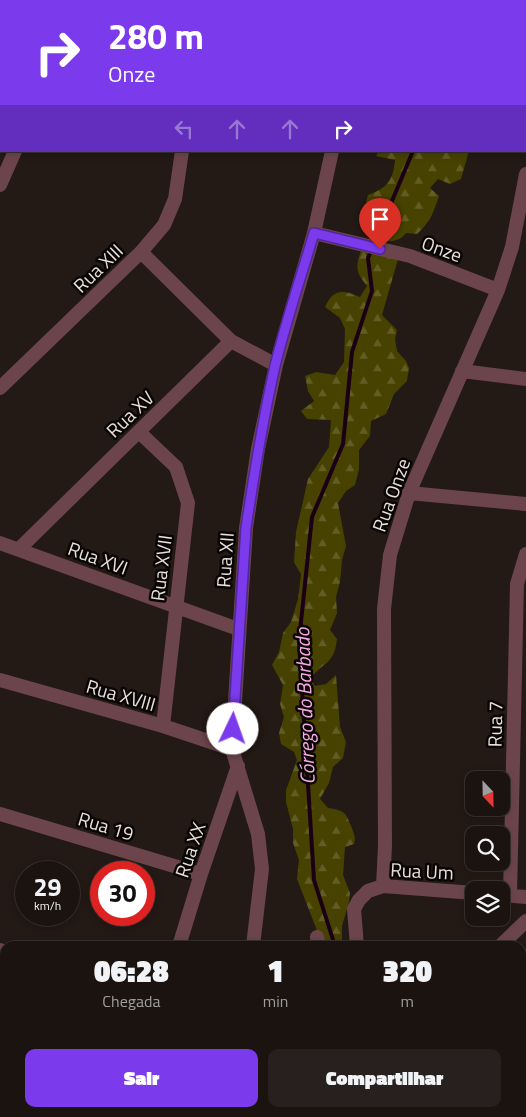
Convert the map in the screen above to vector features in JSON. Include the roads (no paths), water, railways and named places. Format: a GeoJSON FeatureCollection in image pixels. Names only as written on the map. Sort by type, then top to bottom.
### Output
{"type":"FeatureCollection","features":[{"type":"Feature","properties":{"kind":"street"},"geometry":{"type":"LineString","coordinates":[[0,185],[15,152]]}},
{"type":"Feature","properties":{"kind":"street","name":"Rua XIII"},"geometry":{"type":"LineString","coordinates":[[0,388],[141,252],[164,225],[175,199],[182,152]]}},
{"type":"Feature","properties":{"kind":"street","name":"Rua XII"},"geometry":{"type":"LineString","coordinates":[[254,941],[262,869],[258,834],[232,749],[238,629],[246,528],[258,449],[276,365],[314,233],[332,152]]}},
{"type":"Feature","properties":{"kind":"street","name":"Rua Onze"},"geometry":{"type":"LineString","coordinates":[[383,886],[385,846],[384,609],[390,555],[409,493],[498,290],[519,248],[526,174]]}},
{"type":"Feature","properties":{"kind":"street","name":"Onze"},"geometry":{"type":"LineString","coordinates":[[314,233],[410,256],[498,290]]}},
{"type":"Feature","properties":{"kind":"street"},"geometry":{"type":"LineString","coordinates":[[141,252],[231,341],[276,365]]}},
{"type":"Feature","properties":{"kind":"street","name":"Rua XV"},"geometry":{"type":"LineString","coordinates":[[19,549],[231,341]]}},
{"type":"Feature","properties":{"kind":"street"},"geometry":{"type":"LineString","coordinates":[[462,372],[526,379]]}},
{"type":"Feature","properties":{"kind":"street","name":"Rua XVII"},"geometry":{"type":"LineString","coordinates":[[139,432],[176,467],[188,503],[163,726]]}},
{"type":"Feature","properties":{"kind":"street"},"geometry":{"type":"LineString","coordinates":[[409,493],[526,504]]}},
{"type":"Feature","properties":{"kind":"street","name":"Rua XVI"},"geometry":{"type":"LineString","coordinates":[[0,543],[238,629]]}},
{"type":"Feature","properties":{"kind":"street","name":"Rua 7"},"geometry":{"type":"LineString","coordinates":[[505,881],[516,584],[526,554]]}},
{"type":"Feature","properties":{"kind":"street","name":"Rua XVIII"},"geometry":{"type":"LineString","coordinates":[[0,680],[163,726],[232,749]]}},
{"type":"Feature","properties":{"kind":"street","name":"Rua XX"},"geometry":{"type":"LineString","coordinates":[[181,941],[238,766]]}},
{"type":"Feature","properties":{"kind":"street","name":"Rua 19"},"geometry":{"type":"LineString","coordinates":[[0,814],[201,874]]}},
{"type":"Feature","properties":{"kind":"street","name":"Rua Um"},"geometry":{"type":"LineString","coordinates":[[357,941],[354,909],[359,900],[368,891],[383,886],[465,891]]}},
{"type":"Feature","properties":{"kind":"street"},"geometry":{"type":"LineString","coordinates":[[510,895],[526,897]]}},
{"type":"Feature","properties":{"kind":"street"},"geometry":{"type":"LineString","coordinates":[[505,941],[526,921]]}},
{"type":"Feature","properties":{"kind":"waterway","name":"Córrego do Barbado"},"geometry":{"type":"LineString","coordinates":[[333,941],[314,880],[299,641],[312,517],[343,444],[352,352],[372,291],[368,258],[413,152]]}}]}
